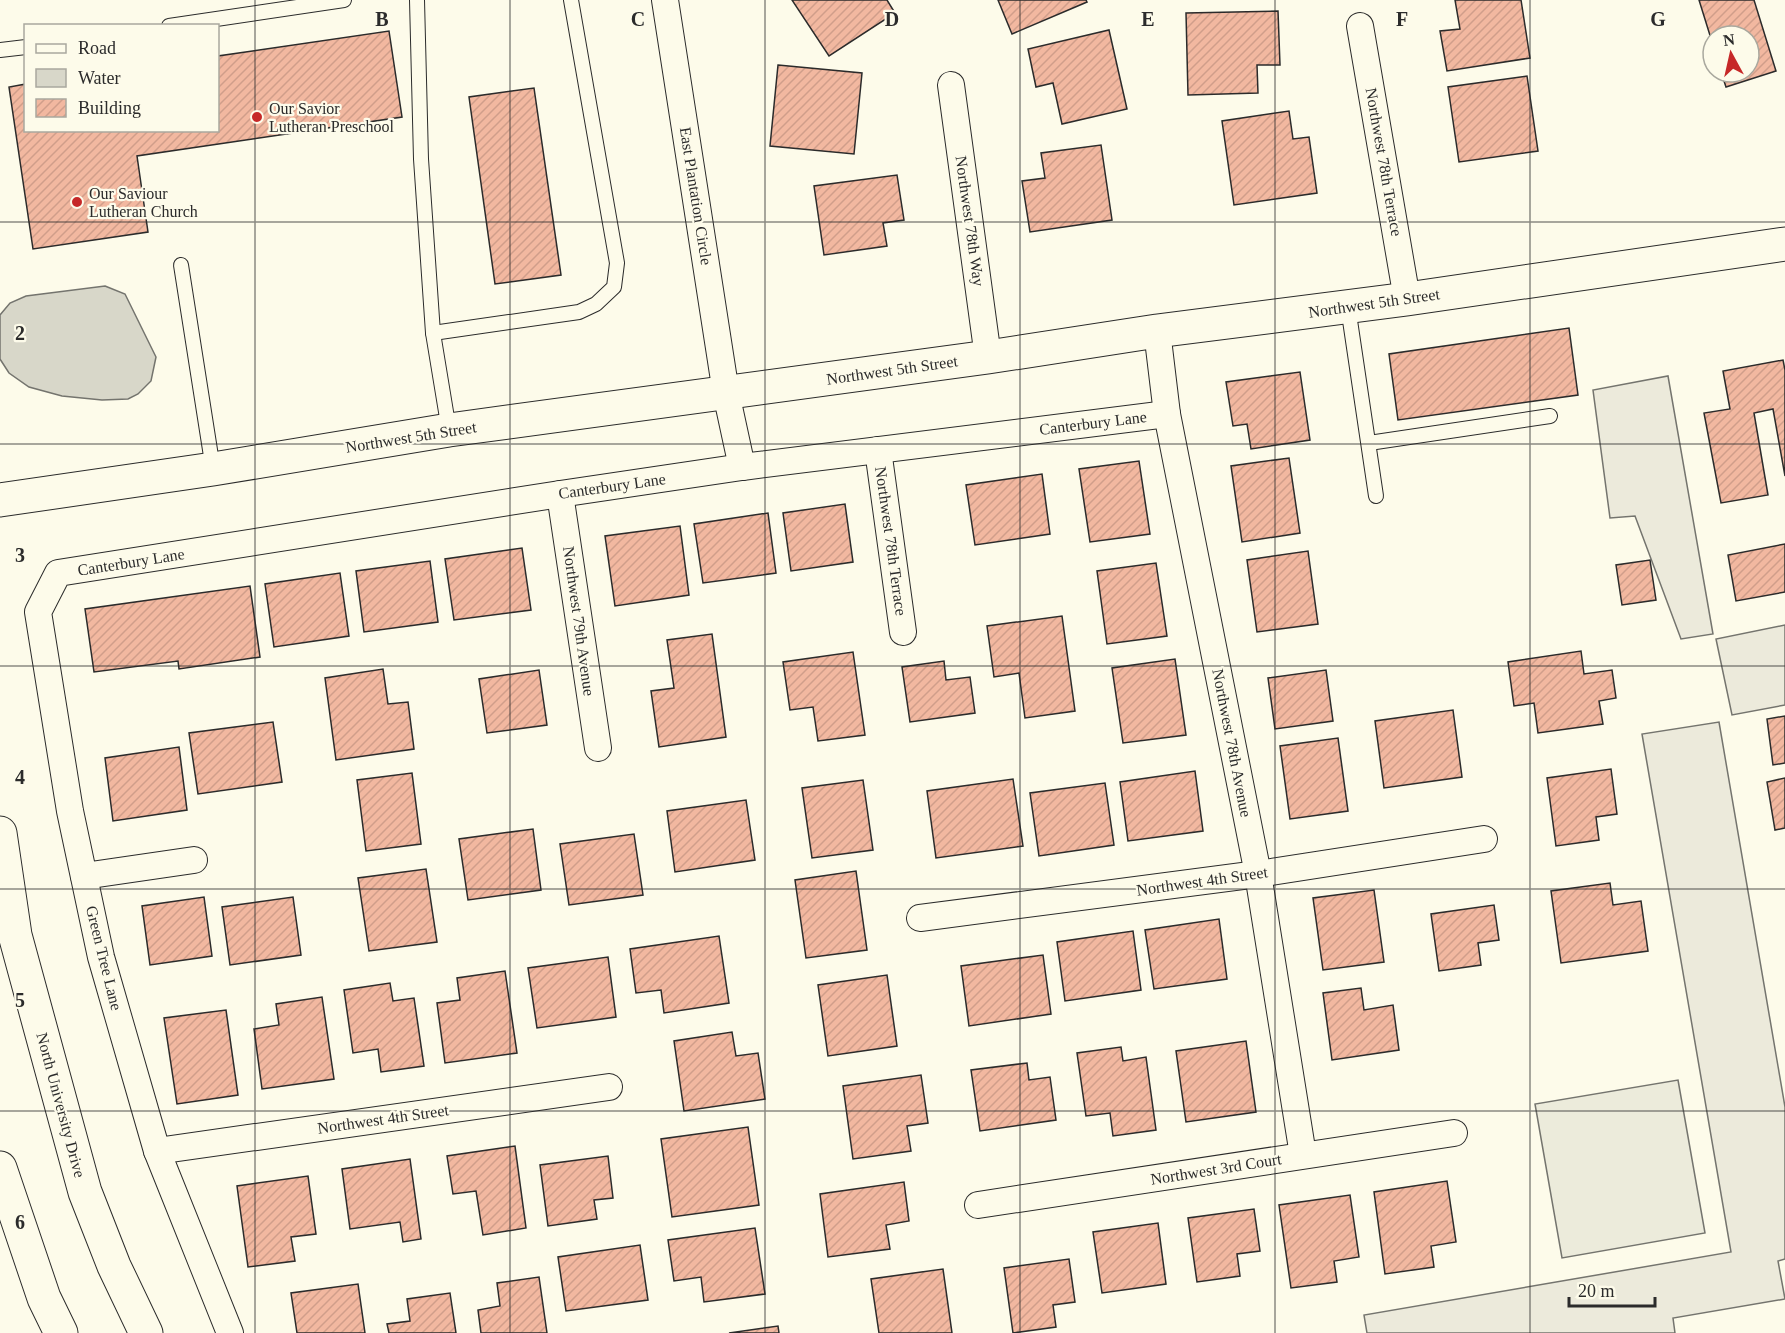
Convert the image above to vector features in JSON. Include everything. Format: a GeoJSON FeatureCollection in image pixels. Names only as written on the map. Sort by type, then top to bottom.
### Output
{"type":"FeatureCollection","features":[{"type":"Feature","properties":{"kind":"street","name":"East Plantation Circle"},"geometry":{"type":"LineString","coordinates":[[665,0],[726,393]]}},
{"type":"Feature","properties":{"kind":"street","name":"Northwest 78th Terrace"},"geometry":{"type":"LineString","coordinates":[[1360,26],[1407,299]]}},
{"type":"Feature","properties":{"kind":"street","name":"Northwest 78th Way"},"geometry":{"type":"LineString","coordinates":[[951,85],[988,357]]}},
{"type":"Feature","properties":{"kind":"street","name":"Northwest 5th Street"},"geometry":{"type":"LineString","coordinates":[[0,500],[213,469],[449,430],[988,357],[1157,331],[1407,299],[1785,244]]}},
{"type":"Feature","properties":{"kind":"street","name":"Northwest 78th Avenue"},"geometry":{"type":"LineString","coordinates":[[1157,331],[1167,414],[1258,874],[1303,1155]]}},
{"type":"Feature","properties":{"kind":"street"},"geometry":{"type":"LineString","coordinates":[[726,393],[742,467]]}},
{"type":"Feature","properties":{"kind":"street","name":"Canterbury Lane"},"geometry":{"type":"LineString","coordinates":[[58,573],[742,467],[1167,414]]}},
{"type":"Feature","properties":{"kind":"street","name":"Northwest 78th Terrace"},"geometry":{"type":"LineString","coordinates":[[878,450],[903,632]]}},
{"type":"Feature","properties":{"kind":"street","name":"Northwest 79th Avenue"},"geometry":{"type":"LineString","coordinates":[[560,494],[598,748]]}},
{"type":"Feature","properties":{"kind":"street","name":"Green Tree Lane"},"geometry":{"type":"LineString","coordinates":[[58,573],[39,612],[70,811],[101,957],[157,1151],[230,1333]]}},
{"type":"Feature","properties":{"kind":"street","name":"North University Drive"},"geometry":{"type":"LineString","coordinates":[[0,833],[15,935],[85,1192],[114,1266],[146,1333]]}},
{"type":"Feature","properties":{"kind":"street","name":"Northwest 4th Street"},"geometry":{"type":"LineString","coordinates":[[920,918],[1258,874],[1484,839]]}},
{"type":"Feature","properties":{"kind":"street"},"geometry":{"type":"LineString","coordinates":[[84,876],[194,860]]}},
{"type":"Feature","properties":{"kind":"street","name":"Northwest 4th Street"},"geometry":{"type":"LineString","coordinates":[[157,1151],[609,1088]]}},
{"type":"Feature","properties":{"kind":"street","name":"Northwest 3rd Court"},"geometry":{"type":"LineString","coordinates":[[978,1205],[1454,1133]]}},
{"type":"Feature","properties":{"kind":"street"},"geometry":{"type":"LineString","coordinates":[[0,1168],[44,1298],[61,1333]]}},
{"type":"Feature","properties":{"kind":"lane"},"geometry":{"type":"LineString","coordinates":[[182,24],[344,0]]}},
{"type":"Feature","properties":{"kind":"lane"},"geometry":{"type":"LineString","coordinates":[[417,0],[421,159],[433,333],[449,430]]}},
{"type":"Feature","properties":{"kind":"lane"},"geometry":{"type":"LineString","coordinates":[[433,333],[579,312],[596,304],[614,287],[617,263],[572,0]]}},
{"type":"Feature","properties":{"kind":"lane"},"geometry":{"type":"LineString","coordinates":[[0,50],[24,46]]}},
{"type":"Feature","properties":{"kind":"lane"},"geometry":{"type":"LineString","coordinates":[[180,265],[213,469]]}},
{"type":"Feature","properties":{"kind":"lane"},"geometry":{"type":"LineString","coordinates":[[1348,307],[1376,496]]}},
{"type":"Feature","properties":{"kind":"lane"},"geometry":{"type":"LineString","coordinates":[[1369,443],[1550,416]]}},
{"type":"Feature","properties":{"kind":"shaded area"},"geometry":{"type":"Polygon","coordinates":[[[1668,376],[1713,634],[1681,639],[1635,516],[1610,518],[1593,390],[1668,376]]]}},
{"type":"Feature","properties":{"kind":"shaded area"},"geometry":{"type":"Polygon","coordinates":[[[1785,625],[1785,705],[1732,715],[1716,639],[1785,625]]]}},
{"type":"Feature","properties":{"kind":"shaded area"},"geometry":{"type":"Polygon","coordinates":[[[1719,722],[1785,1107],[1785,1259],[1778,1261],[1785,1299],[1673,1318],[1675,1333],[1367,1333],[1364,1315],[1731,1252],[1642,734],[1719,722]]]}},
{"type":"Feature","properties":{"kind":"shaded area"},"geometry":{"type":"Polygon","coordinates":[[[1678,1080],[1705,1233],[1562,1258],[1535,1104],[1678,1080]]]}},
{"type":"Feature","properties":{"kind":"water"},"geometry":{"type":"Polygon","coordinates":[[[105,286],[125,294],[156,357],[151,381],[138,394],[128,399],[102,400],[62,396],[29,387],[9,373],[0,359],[0,315],[10,303],[26,296],[105,286]]]}},
{"type":"Feature","properties":{"kind":"building"},"geometry":{"type":"Polygon","coordinates":[[[792,0],[887,0],[895,13],[829,56],[792,0]]]}},
{"type":"Feature","properties":{"kind":"building"},"geometry":{"type":"Polygon","coordinates":[[[998,0],[1086,0],[1087,2],[1012,34],[998,0]]]}},
{"type":"Feature","properties":{"kind":"building"},"geometry":{"type":"Polygon","coordinates":[[[1455,0],[1521,0],[1530,58],[1447,71],[1440,31],[1460,29],[1455,0]]]}},
{"type":"Feature","properties":{"kind":"building"},"geometry":{"type":"Polygon","coordinates":[[[1699,0],[1754,0],[1776,71],[1761,76],[1761,24],[1706,24],[1699,0]]]}},
{"type":"Feature","properties":{"kind":"building"},"geometry":{"type":"Polygon","coordinates":[[[1278,11],[1280,65],[1257,65],[1258,93],[1188,95],[1186,13],[1278,11]]]}},
{"type":"Feature","properties":{"kind":"building"},"geometry":{"type":"Polygon","coordinates":[[[1109,30],[1127,109],[1062,124],[1053,83],[1036,87],[1028,49],[1109,30]]]}},
{"type":"Feature","properties":{"kind":"building"},"geometry":{"type":"Polygon","coordinates":[[[389,31],[402,117],[137,156],[148,232],[33,249],[9,87],[24,84],[24,132],[219,132],[219,56],[389,31]]]}},
{"type":"Feature","properties":{"kind":"building"},"geometry":{"type":"Polygon","coordinates":[[[778,65],[862,73],[854,154],[770,146],[778,65]]]}},
{"type":"Feature","properties":{"kind":"building"},"geometry":{"type":"Polygon","coordinates":[[[1527,76],[1538,151],[1459,162],[1448,87],[1527,76]]]}},
{"type":"Feature","properties":{"kind":"building"},"geometry":{"type":"Polygon","coordinates":[[[534,88],[561,275],[495,284],[469,97],[534,88]]]}},
{"type":"Feature","properties":{"kind":"building"},"geometry":{"type":"Polygon","coordinates":[[[1289,111],[1293,139],[1309,137],[1317,193],[1234,205],[1222,121],[1289,111]]]}},
{"type":"Feature","properties":{"kind":"building"},"geometry":{"type":"Polygon","coordinates":[[[1101,145],[1112,220],[1030,232],[1022,181],[1045,178],[1041,153],[1101,145]]]}},
{"type":"Feature","properties":{"kind":"building"},"geometry":{"type":"Polygon","coordinates":[[[897,175],[904,220],[883,223],[887,246],[824,255],[814,186],[897,175]]]}},
{"type":"Feature","properties":{"kind":"building"},"geometry":{"type":"Polygon","coordinates":[[[1569,328],[1578,395],[1398,420],[1389,354],[1569,328]]]}},
{"type":"Feature","properties":{"kind":"building"},"geometry":{"type":"Polygon","coordinates":[[[1783,360],[1785,370],[1785,476],[1773,409],[1754,413],[1768,495],[1721,503],[1704,413],[1730,409],[1723,371],[1783,360]]]}},
{"type":"Feature","properties":{"kind":"building"},"geometry":{"type":"Polygon","coordinates":[[[1300,372],[1310,440],[1251,449],[1247,424],[1233,426],[1226,382],[1300,372]]]}},
{"type":"Feature","properties":{"kind":"building"},"geometry":{"type":"Polygon","coordinates":[[[1289,458],[1300,533],[1242,542],[1231,466],[1289,458]]]}},
{"type":"Feature","properties":{"kind":"building"},"geometry":{"type":"Polygon","coordinates":[[[1139,461],[1150,534],[1090,542],[1079,469],[1139,461]]]}},
{"type":"Feature","properties":{"kind":"building"},"geometry":{"type":"Polygon","coordinates":[[[1042,474],[1050,534],[975,545],[966,485],[1042,474]]]}},
{"type":"Feature","properties":{"kind":"building"},"geometry":{"type":"Polygon","coordinates":[[[845,504],[853,562],[791,571],[783,513],[845,504]]]}},
{"type":"Feature","properties":{"kind":"building"},"geometry":{"type":"Polygon","coordinates":[[[768,513],[776,573],[703,583],[694,524],[768,513]]]}},
{"type":"Feature","properties":{"kind":"building"},"geometry":{"type":"Polygon","coordinates":[[[680,526],[689,595],[615,606],[605,536],[680,526]]]}},
{"type":"Feature","properties":{"kind":"building"},"geometry":{"type":"Polygon","coordinates":[[[1785,544],[1785,592],[1736,601],[1728,555],[1785,544]]]}},
{"type":"Feature","properties":{"kind":"building"},"geometry":{"type":"Polygon","coordinates":[[[522,548],[531,610],[454,620],[445,559],[522,548]]]}},
{"type":"Feature","properties":{"kind":"building"},"geometry":{"type":"Polygon","coordinates":[[[1308,551],[1318,624],[1257,632],[1247,560],[1308,551]]]}},
{"type":"Feature","properties":{"kind":"building"},"geometry":{"type":"Polygon","coordinates":[[[1650,560],[1656,600],[1622,605],[1616,565],[1650,560]]]}},
{"type":"Feature","properties":{"kind":"building"},"geometry":{"type":"Polygon","coordinates":[[[430,561],[438,622],[364,632],[356,571],[430,561]]]}},
{"type":"Feature","properties":{"kind":"building"},"geometry":{"type":"Polygon","coordinates":[[[1156,563],[1167,636],[1107,644],[1097,571],[1156,563]]]}},
{"type":"Feature","properties":{"kind":"building"},"geometry":{"type":"Polygon","coordinates":[[[340,573],[349,636],[274,647],[265,584],[340,573]]]}},
{"type":"Feature","properties":{"kind":"building"},"geometry":{"type":"Polygon","coordinates":[[[250,586],[260,657],[179,669],[178,661],[94,672],[85,609],[250,586]]]}},
{"type":"Feature","properties":{"kind":"building"},"geometry":{"type":"Polygon","coordinates":[[[1062,616],[1075,711],[1025,718],[1019,673],[994,677],[987,626],[1062,616]]]}},
{"type":"Feature","properties":{"kind":"building"},"geometry":{"type":"Polygon","coordinates":[[[712,634],[726,737],[659,747],[651,691],[674,688],[667,640],[712,634]]]}},
{"type":"Feature","properties":{"kind":"building"},"geometry":{"type":"Polygon","coordinates":[[[1581,651],[1584,674],[1612,670],[1616,698],[1599,701],[1603,724],[1538,733],[1534,703],[1514,706],[1508,662],[1581,651]]]}},
{"type":"Feature","properties":{"kind":"building"},"geometry":{"type":"Polygon","coordinates":[[[853,652],[865,735],[818,741],[813,707],[790,710],[783,662],[853,652]]]}},
{"type":"Feature","properties":{"kind":"building"},"geometry":{"type":"Polygon","coordinates":[[[1175,659],[1186,735],[1123,743],[1112,668],[1175,659]]]}},
{"type":"Feature","properties":{"kind":"building"},"geometry":{"type":"Polygon","coordinates":[[[944,661],[946,680],[970,677],[975,713],[910,722],[902,667],[944,661]]]}},
{"type":"Feature","properties":{"kind":"building"},"geometry":{"type":"Polygon","coordinates":[[[383,669],[388,704],[408,702],[414,749],[336,760],[325,678],[383,669]]]}},
{"type":"Feature","properties":{"kind":"building"},"geometry":{"type":"Polygon","coordinates":[[[539,670],[547,725],[487,733],[479,679],[539,670]]]}},
{"type":"Feature","properties":{"kind":"building"},"geometry":{"type":"Polygon","coordinates":[[[1326,670],[1333,721],[1275,729],[1268,678],[1326,670]]]}},
{"type":"Feature","properties":{"kind":"building"},"geometry":{"type":"Polygon","coordinates":[[[1453,710],[1462,777],[1384,788],[1375,721],[1453,710]]]}},
{"type":"Feature","properties":{"kind":"building"},"geometry":{"type":"Polygon","coordinates":[[[1785,716],[1785,763],[1773,765],[1767,719],[1785,716]]]}},
{"type":"Feature","properties":{"kind":"building"},"geometry":{"type":"Polygon","coordinates":[[[273,722],[282,782],[198,794],[189,733],[273,722]]]}},
{"type":"Feature","properties":{"kind":"building"},"geometry":{"type":"Polygon","coordinates":[[[1338,738],[1348,811],[1290,819],[1280,746],[1338,738]]]}},
{"type":"Feature","properties":{"kind":"building"},"geometry":{"type":"Polygon","coordinates":[[[179,747],[187,810],[113,821],[105,758],[179,747]]]}},
{"type":"Feature","properties":{"kind":"building"},"geometry":{"type":"Polygon","coordinates":[[[1611,769],[1617,814],[1596,817],[1599,840],[1556,846],[1547,778],[1611,769]]]}},
{"type":"Feature","properties":{"kind":"building"},"geometry":{"type":"Polygon","coordinates":[[[1195,771],[1203,831],[1128,841],[1120,782],[1195,771]]]}},
{"type":"Feature","properties":{"kind":"building"},"geometry":{"type":"Polygon","coordinates":[[[412,773],[421,844],[366,851],[357,780],[412,773]]]}},
{"type":"Feature","properties":{"kind":"building"},"geometry":{"type":"Polygon","coordinates":[[[1785,778],[1785,828],[1775,830],[1767,782],[1785,778]]]}},
{"type":"Feature","properties":{"kind":"building"},"geometry":{"type":"Polygon","coordinates":[[[1013,779],[1023,846],[936,858],[927,791],[1013,779]]]}},
{"type":"Feature","properties":{"kind":"building"},"geometry":{"type":"Polygon","coordinates":[[[863,780],[873,850],[812,858],[802,788],[863,780]]]}},
{"type":"Feature","properties":{"kind":"building"},"geometry":{"type":"Polygon","coordinates":[[[1105,783],[1114,845],[1039,856],[1030,793],[1105,783]]]}},
{"type":"Feature","properties":{"kind":"building"},"geometry":{"type":"Polygon","coordinates":[[[746,800],[755,860],[675,872],[667,811],[746,800]]]}},
{"type":"Feature","properties":{"kind":"building"},"geometry":{"type":"Polygon","coordinates":[[[533,829],[541,890],[468,900],[459,839],[533,829]]]}},
{"type":"Feature","properties":{"kind":"building"},"geometry":{"type":"Polygon","coordinates":[[[634,834],[643,895],[569,905],[560,844],[634,834]]]}},
{"type":"Feature","properties":{"kind":"building"},"geometry":{"type":"Polygon","coordinates":[[[426,869],[437,942],[369,951],[358,878],[426,869]]]}},
{"type":"Feature","properties":{"kind":"building"},"geometry":{"type":"Polygon","coordinates":[[[856,871],[867,950],[806,958],[795,880],[856,871]]]}},
{"type":"Feature","properties":{"kind":"building"},"geometry":{"type":"Polygon","coordinates":[[[1610,883],[1613,905],[1641,901],[1648,951],[1561,963],[1551,891],[1610,883]]]}},
{"type":"Feature","properties":{"kind":"building"},"geometry":{"type":"Polygon","coordinates":[[[1374,890],[1384,962],[1323,970],[1313,898],[1374,890]]]}},
{"type":"Feature","properties":{"kind":"building"},"geometry":{"type":"Polygon","coordinates":[[[204,897],[212,956],[150,965],[142,906],[204,897]]]}},
{"type":"Feature","properties":{"kind":"building"},"geometry":{"type":"Polygon","coordinates":[[[293,897],[301,955],[230,965],[222,907],[293,897]]]}},
{"type":"Feature","properties":{"kind":"building"},"geometry":{"type":"Polygon","coordinates":[[[1494,905],[1499,940],[1478,943],[1481,965],[1439,971],[1431,914],[1494,905]]]}},
{"type":"Feature","properties":{"kind":"building"},"geometry":{"type":"Polygon","coordinates":[[[1219,919],[1227,979],[1154,989],[1145,930],[1219,919]]]}},
{"type":"Feature","properties":{"kind":"building"},"geometry":{"type":"Polygon","coordinates":[[[1133,931],[1141,990],[1065,1001],[1057,942],[1133,931]]]}},
{"type":"Feature","properties":{"kind":"building"},"geometry":{"type":"Polygon","coordinates":[[[719,936],[729,1003],[664,1013],[661,990],[636,993],[630,949],[719,936]]]}},
{"type":"Feature","properties":{"kind":"building"},"geometry":{"type":"Polygon","coordinates":[[[1043,955],[1051,1014],[969,1026],[961,966],[1043,955]]]}},
{"type":"Feature","properties":{"kind":"building"},"geometry":{"type":"Polygon","coordinates":[[[608,957],[616,1017],[537,1028],[528,968],[608,957]]]}},
{"type":"Feature","properties":{"kind":"building"},"geometry":{"type":"Polygon","coordinates":[[[505,971],[517,1053],[445,1063],[437,1003],[460,1000],[457,978],[505,971]]]}},
{"type":"Feature","properties":{"kind":"building"},"geometry":{"type":"Polygon","coordinates":[[[887,975],[897,1046],[828,1056],[818,985],[887,975]]]}},
{"type":"Feature","properties":{"kind":"building"},"geometry":{"type":"Polygon","coordinates":[[[390,983],[393,1001],[414,998],[424,1066],[381,1072],[378,1049],[353,1053],[344,990],[390,983]]]}},
{"type":"Feature","properties":{"kind":"building"},"geometry":{"type":"Polygon","coordinates":[[[1361,988],[1364,1010],[1393,1005],[1399,1050],[1332,1060],[1323,993],[1361,988]]]}},
{"type":"Feature","properties":{"kind":"building"},"geometry":{"type":"Polygon","coordinates":[[[322,997],[334,1079],[262,1089],[254,1029],[279,1025],[276,1004],[322,997]]]}},
{"type":"Feature","properties":{"kind":"building"},"geometry":{"type":"Polygon","coordinates":[[[226,1010],[238,1095],[177,1104],[164,1018],[226,1010]]]}},
{"type":"Feature","properties":{"kind":"building"},"geometry":{"type":"Polygon","coordinates":[[[732,1032],[736,1056],[758,1053],[765,1099],[684,1111],[674,1041],[732,1032]]]}},
{"type":"Feature","properties":{"kind":"building"},"geometry":{"type":"Polygon","coordinates":[[[1246,1041],[1256,1112],[1186,1122],[1176,1051],[1246,1041]]]}},
{"type":"Feature","properties":{"kind":"building"},"geometry":{"type":"Polygon","coordinates":[[[1121,1047],[1123,1061],[1146,1057],[1156,1130],[1113,1136],[1110,1113],[1086,1116],[1077,1053],[1121,1047]]]}},
{"type":"Feature","properties":{"kind":"building"},"geometry":{"type":"Polygon","coordinates":[[[1027,1063],[1029,1080],[1050,1077],[1056,1120],[980,1131],[971,1070],[1027,1063]]]}},
{"type":"Feature","properties":{"kind":"building"},"geometry":{"type":"Polygon","coordinates":[[[921,1075],[928,1123],[907,1126],[911,1151],[853,1159],[843,1086],[921,1075]]]}},
{"type":"Feature","properties":{"kind":"building"},"geometry":{"type":"Polygon","coordinates":[[[748,1127],[759,1205],[672,1217],[661,1139],[748,1127]]]}},
{"type":"Feature","properties":{"kind":"building"},"geometry":{"type":"Polygon","coordinates":[[[515,1146],[526,1228],[483,1235],[476,1191],[453,1194],[447,1156],[515,1146]]]}},
{"type":"Feature","properties":{"kind":"building"},"geometry":{"type":"Polygon","coordinates":[[[608,1156],[613,1198],[594,1200],[597,1219],[548,1226],[540,1165],[608,1156]]]}},
{"type":"Feature","properties":{"kind":"building"},"geometry":{"type":"Polygon","coordinates":[[[410,1159],[421,1239],[403,1242],[400,1222],[350,1229],[342,1169],[410,1159]]]}},
{"type":"Feature","properties":{"kind":"building"},"geometry":{"type":"Polygon","coordinates":[[[308,1176],[316,1234],[291,1237],[295,1261],[248,1267],[237,1186],[308,1176]]]}},
{"type":"Feature","properties":{"kind":"building"},"geometry":{"type":"Polygon","coordinates":[[[1447,1181],[1456,1242],[1431,1246],[1434,1267],[1385,1274],[1374,1192],[1447,1181]]]}},
{"type":"Feature","properties":{"kind":"building"},"geometry":{"type":"Polygon","coordinates":[[[904,1182],[909,1221],[886,1225],[890,1249],[828,1257],[820,1194],[904,1182]]]}},
{"type":"Feature","properties":{"kind":"building"},"geometry":{"type":"Polygon","coordinates":[[[1350,1195],[1359,1257],[1334,1261],[1337,1282],[1291,1288],[1279,1205],[1350,1195]]]}},
{"type":"Feature","properties":{"kind":"building"},"geometry":{"type":"Polygon","coordinates":[[[1254,1209],[1260,1251],[1237,1254],[1240,1276],[1197,1282],[1188,1218],[1254,1209]]]}},
{"type":"Feature","properties":{"kind":"building"},"geometry":{"type":"Polygon","coordinates":[[[1158,1223],[1166,1284],[1102,1293],[1093,1232],[1158,1223]]]}},
{"type":"Feature","properties":{"kind":"building"},"geometry":{"type":"Polygon","coordinates":[[[755,1228],[765,1294],[704,1302],[701,1277],[674,1281],[668,1240],[755,1228]]]}},
{"type":"Feature","properties":{"kind":"building"},"geometry":{"type":"Polygon","coordinates":[[[640,1245],[648,1300],[566,1311],[558,1257],[640,1245]]]}},
{"type":"Feature","properties":{"kind":"building"},"geometry":{"type":"Polygon","coordinates":[[[1069,1259],[1075,1302],[1053,1305],[1056,1327],[1013,1333],[1004,1268],[1069,1259]]]}},
{"type":"Feature","properties":{"kind":"building"},"geometry":{"type":"Polygon","coordinates":[[[943,1269],[952,1333],[879,1333],[871,1279],[943,1269]]]}},
{"type":"Feature","properties":{"kind":"building"},"geometry":{"type":"Polygon","coordinates":[[[539,1277],[547,1333],[481,1333],[478,1310],[500,1306],[497,1283],[539,1277]]]}},
{"type":"Feature","properties":{"kind":"building"},"geometry":{"type":"Polygon","coordinates":[[[358,1284],[365,1333],[297,1333],[291,1293],[358,1284]]]}},
{"type":"Feature","properties":{"kind":"building"},"geometry":{"type":"Polygon","coordinates":[[[450,1293],[456,1333],[389,1333],[387,1324],[410,1321],[407,1299],[450,1293]]]}},
{"type":"Feature","properties":{"kind":"building"},"geometry":{"type":"Polygon","coordinates":[[[778,1326],[779,1333],[729,1333],[778,1326]]]}},
{"type":"Feature","properties":{"kind":"place","name":"Our Savior Lutheran Preschool"},"geometry":{"type":"Point","coordinates":[257,117]}},
{"type":"Feature","properties":{"kind":"place","name":"Our Saviour Lutheran Church"},"geometry":{"type":"Point","coordinates":[77,202]}}]}
